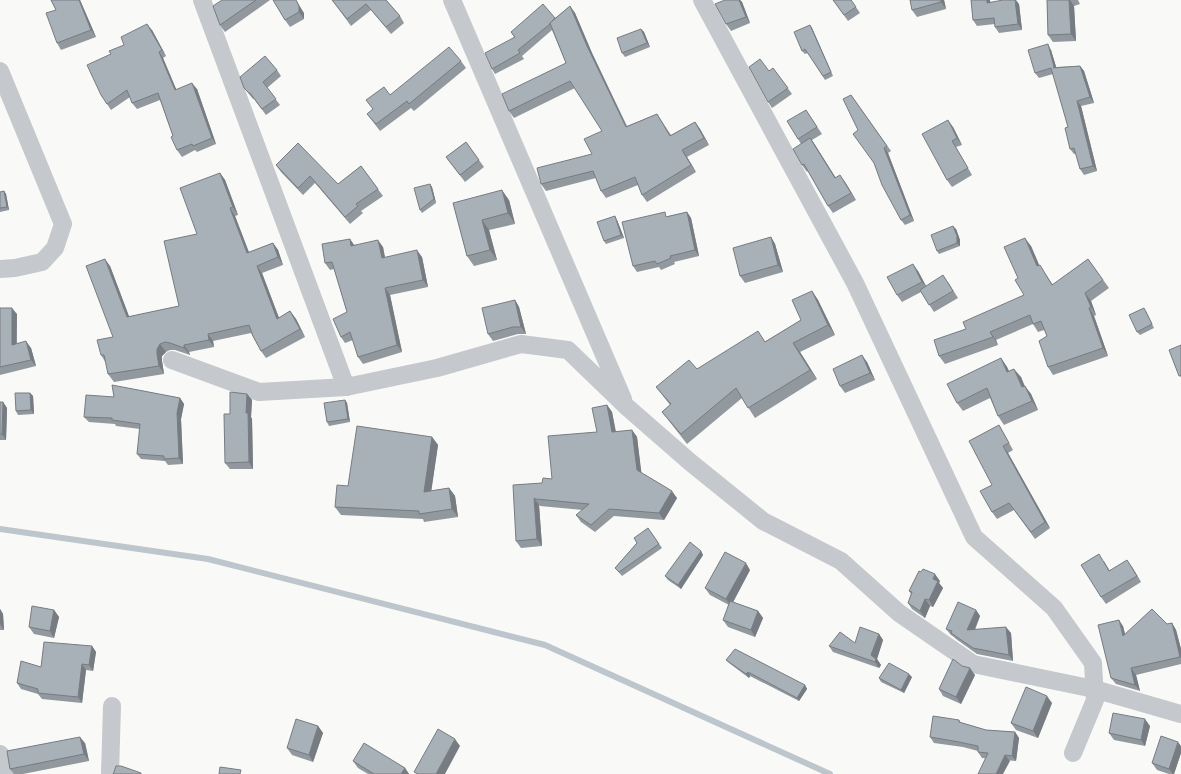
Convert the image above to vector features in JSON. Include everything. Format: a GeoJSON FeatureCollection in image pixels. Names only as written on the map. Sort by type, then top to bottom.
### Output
{"type":"FeatureCollection","features":[{"type":"Feature","properties":{"kind":"street"},"geometry":{"type":"LineString","coordinates":[[202,0],[346,387]]}},
{"type":"Feature","properties":{"kind":"street"},"geometry":{"type":"LineString","coordinates":[[452,0],[627,407]]}},
{"type":"Feature","properties":{"kind":"street"},"geometry":{"type":"LineString","coordinates":[[702,0],[855,284],[974,537],[1054,608],[1093,663],[1095,700],[1073,753]]}},
{"type":"Feature","properties":{"kind":"street"},"geometry":{"type":"LineString","coordinates":[[0,71],[63,224],[55,248],[42,262],[0,270]]}},
{"type":"Feature","properties":{"kind":"street"},"geometry":{"type":"LineString","coordinates":[[172,360],[259,392],[346,387],[437,368],[521,344],[568,350],[627,407],[690,462],[763,521],[841,561],[899,613],[973,664],[1094,689],[1181,714]]}},
{"type":"Feature","properties":{"kind":"street"},"geometry":{"type":"LineString","coordinates":[[110,774],[112,706]]}},
{"type":"Feature","properties":{"kind":"street"},"geometry":{"type":"LineString","coordinates":[[0,754],[5,774]]}},
{"type":"Feature","properties":{"kind":"building"},"geometry":{"type":"Polygon","coordinates":[[[51,0],[79,0],[91,30],[57,43],[46,13],[56,10],[51,0]]]}},
{"type":"Feature","properties":{"kind":"building"},"geometry":{"type":"Polygon","coordinates":[[[222,0],[256,0],[220,25],[213,6],[222,0]]]}},
{"type":"Feature","properties":{"kind":"building"},"geometry":{"type":"Polygon","coordinates":[[[273,0],[296,0],[299,6],[299,12],[285,20],[273,0]]]}},
{"type":"Feature","properties":{"kind":"building"},"geometry":{"type":"Polygon","coordinates":[[[332,0],[386,0],[400,16],[386,27],[366,4],[347,19],[332,0]]]}},
{"type":"Feature","properties":{"kind":"building"},"geometry":{"type":"Polygon","coordinates":[[[725,0],[739,0],[746,17],[726,24],[715,4],[725,0]]]}},
{"type":"Feature","properties":{"kind":"building"},"geometry":{"type":"Polygon","coordinates":[[[833,0],[851,0],[856,7],[844,15],[833,0]]]}},
{"type":"Feature","properties":{"kind":"building"},"geometry":{"type":"Polygon","coordinates":[[[910,0],[941,0],[941,2],[912,10],[910,0]]]}},
{"type":"Feature","properties":{"kind":"building"},"geometry":{"type":"Polygon","coordinates":[[[971,0],[987,0],[987,3],[1003,0],[1015,0],[1018,24],[995,27],[994,18],[973,20],[971,0]]]}},
{"type":"Feature","properties":{"kind":"building"},"geometry":{"type":"Polygon","coordinates":[[[1047,0],[1069,0],[1071,34],[1048,35],[1047,0]]]}},
{"type":"Feature","properties":{"kind":"building"},"geometry":{"type":"Polygon","coordinates":[[[543,4],[555,18],[550,24],[518,50],[520,53],[492,69],[485,53],[515,37],[511,32],[543,4]]]}},
{"type":"Feature","properties":{"kind":"building"},"geometry":{"type":"Polygon","coordinates":[[[570,6],[587,46],[626,127],[657,114],[670,136],[695,122],[704,138],[682,150],[691,165],[642,195],[635,177],[601,191],[593,171],[541,184],[537,168],[592,154],[584,139],[602,131],[570,81],[509,111],[502,94],[566,63],[550,23],[570,6]]]}},
{"type":"Feature","properties":{"kind":"building"},"geometry":{"type":"Polygon","coordinates":[[[147,24],[162,50],[159,52],[175,90],[192,83],[212,138],[193,146],[192,144],[177,150],[171,137],[173,136],[158,93],[132,103],[127,90],[107,104],[101,95],[87,65],[111,54],[109,51],[124,45],[121,37],[147,24]]]}},
{"type":"Feature","properties":{"kind":"building"},"geometry":{"type":"Polygon","coordinates":[[[810,25],[831,72],[823,76],[805,49],[802,51],[794,32],[810,25]]]}},
{"type":"Feature","properties":{"kind":"building"},"geometry":{"type":"Polygon","coordinates":[[[641,29],[647,43],[622,53],[617,38],[641,29]]]}},
{"type":"Feature","properties":{"kind":"building"},"geometry":{"type":"Polygon","coordinates":[[[1048,44],[1053,68],[1080,66],[1090,97],[1077,101],[1093,166],[1080,169],[1074,148],[1070,149],[1065,128],[1068,127],[1051,68],[1035,73],[1028,50],[1048,44]]]}},
{"type":"Feature","properties":{"kind":"building"},"geometry":{"type":"Polygon","coordinates":[[[449,47],[461,61],[409,104],[407,101],[376,124],[367,114],[373,109],[366,100],[384,87],[390,95],[449,47]]]}},
{"type":"Feature","properties":{"kind":"building"},"geometry":{"type":"Polygon","coordinates":[[[265,56],[277,70],[263,82],[276,99],[262,109],[250,93],[244,88],[240,77],[265,56]]]}},
{"type":"Feature","properties":{"kind":"building"},"geometry":{"type":"Polygon","coordinates":[[[760,59],[769,71],[773,68],[788,88],[768,102],[749,67],[760,59]]]}},
{"type":"Feature","properties":{"kind":"building"},"geometry":{"type":"Polygon","coordinates":[[[851,95],[887,146],[884,148],[910,215],[901,220],[882,185],[874,163],[853,134],[858,130],[843,99],[851,95]]]}},
{"type":"Feature","properties":{"kind":"building"},"geometry":{"type":"Polygon","coordinates":[[[806,110],[817,127],[798,139],[787,121],[806,110]]]}},
{"type":"Feature","properties":{"kind":"building"},"geometry":{"type":"Polygon","coordinates":[[[948,120],[957,138],[952,141],[968,168],[947,180],[922,134],[948,120]]]}},
{"type":"Feature","properties":{"kind":"building"},"geometry":{"type":"Polygon","coordinates":[[[810,138],[835,178],[840,175],[851,193],[828,206],[804,164],[802,165],[793,149],[810,138]]]}},
{"type":"Feature","properties":{"kind":"building"},"geometry":{"type":"Polygon","coordinates":[[[466,142],[479,160],[460,175],[446,157],[466,142]]]}},
{"type":"Feature","properties":{"kind":"building"},"geometry":{"type":"Polygon","coordinates":[[[298,143],[338,184],[361,166],[378,189],[356,204],[358,206],[345,217],[310,176],[298,188],[276,165],[298,143]]]}},
{"type":"Feature","properties":{"kind":"building"},"geometry":{"type":"Polygon","coordinates":[[[220,173],[233,207],[230,208],[247,253],[273,243],[278,257],[257,266],[277,319],[290,311],[300,329],[261,351],[249,325],[208,334],[209,340],[184,345],[184,348],[165,342],[160,344],[157,349],[159,366],[108,374],[104,355],[101,355],[97,340],[113,337],[86,266],[105,259],[127,317],[179,306],[164,241],[197,234],[180,188],[220,173]]]}},
{"type":"Feature","properties":{"kind":"building"},"geometry":{"type":"Polygon","coordinates":[[[430,184],[434,199],[420,210],[414,188],[430,184]]]}},
{"type":"Feature","properties":{"kind":"building"},"geometry":{"type":"Polygon","coordinates":[[[502,190],[508,213],[482,220],[490,250],[467,256],[453,203],[502,190]]]}},
{"type":"Feature","properties":{"kind":"building"},"geometry":{"type":"Polygon","coordinates":[[[4,191],[7,207],[0,208],[0,192],[4,191]]]}},
{"type":"Feature","properties":{"kind":"building"},"geometry":{"type":"Polygon","coordinates":[[[665,212],[666,217],[687,212],[695,250],[670,256],[671,258],[657,264],[655,261],[633,266],[622,222],[665,212]]]}},
{"type":"Feature","properties":{"kind":"building"},"geometry":{"type":"Polygon","coordinates":[[[615,216],[621,235],[604,241],[597,222],[615,216]]]}},
{"type":"Feature","properties":{"kind":"building"},"geometry":{"type":"Polygon","coordinates":[[[953,226],[957,236],[957,243],[937,251],[931,235],[953,226]]]}},
{"type":"Feature","properties":{"kind":"building"},"geometry":{"type":"Polygon","coordinates":[[[771,237],[778,265],[740,276],[733,248],[771,237]]]}},
{"type":"Feature","properties":{"kind":"building"},"geometry":{"type":"Polygon","coordinates":[[[1025,238],[1037,266],[1040,265],[1052,285],[1088,259],[1103,280],[1085,293],[1091,307],[1089,308],[1103,348],[1048,367],[1039,341],[1047,336],[1041,321],[1033,324],[1030,315],[990,332],[993,337],[939,356],[934,340],[966,329],[963,322],[1024,295],[1015,280],[1018,278],[1004,247],[1025,238]]]}},
{"type":"Feature","properties":{"kind":"building"},"geometry":{"type":"Polygon","coordinates":[[[350,239],[351,246],[378,240],[382,258],[417,250],[423,280],[385,288],[397,345],[358,357],[350,332],[341,337],[333,319],[347,312],[332,262],[325,263],[322,244],[350,239]]]}},
{"type":"Feature","properties":{"kind":"building"},"geometry":{"type":"Polygon","coordinates":[[[913,264],[922,282],[897,295],[887,277],[913,264]]]}},
{"type":"Feature","properties":{"kind":"building"},"geometry":{"type":"Polygon","coordinates":[[[943,275],[953,291],[929,305],[920,290],[943,275]]]}},
{"type":"Feature","properties":{"kind":"building"},"geometry":{"type":"Polygon","coordinates":[[[812,291],[828,325],[793,343],[810,370],[748,408],[736,388],[681,434],[662,412],[671,404],[656,387],[689,360],[697,369],[758,331],[765,342],[801,320],[792,300],[812,291]]]}},
{"type":"Feature","properties":{"kind":"building"},"geometry":{"type":"Polygon","coordinates":[[[515,300],[521,327],[513,327],[488,334],[482,308],[515,300]]]}},
{"type":"Feature","properties":{"kind":"building"},"geometry":{"type":"Polygon","coordinates":[[[0,308],[12,308],[12,345],[26,341],[31,360],[0,367],[0,308]]]}},
{"type":"Feature","properties":{"kind":"building"},"geometry":{"type":"Polygon","coordinates":[[[1144,308],[1152,324],[1137,332],[1129,315],[1144,308]]]}},
{"type":"Feature","properties":{"kind":"building"},"geometry":{"type":"Polygon","coordinates":[[[1181,345],[1181,376],[1179,376],[1169,350],[1181,345]]]}},
{"type":"Feature","properties":{"kind":"building"},"geometry":{"type":"Polygon","coordinates":[[[862,355],[870,373],[840,386],[833,369],[862,355]]]}},
{"type":"Feature","properties":{"kind":"building"},"geometry":{"type":"Polygon","coordinates":[[[1001,358],[1007,372],[1014,369],[1022,387],[1025,386],[1032,401],[998,416],[987,388],[957,403],[947,384],[1001,358]]]}},
{"type":"Feature","properties":{"kind":"building"},"geometry":{"type":"Polygon","coordinates":[[[112,385],[180,398],[177,413],[179,458],[164,459],[164,456],[137,454],[140,424],[112,420],[112,418],[84,417],[86,395],[114,397],[112,385]]]}},
{"type":"Feature","properties":{"kind":"building"},"geometry":{"type":"Polygon","coordinates":[[[230,392],[247,394],[246,413],[248,413],[249,462],[225,463],[224,414],[230,414],[230,392]]]}},
{"type":"Feature","properties":{"kind":"building"},"geometry":{"type":"Polygon","coordinates":[[[15,393],[30,393],[31,410],[16,411],[15,393]]]}},
{"type":"Feature","properties":{"kind":"building"},"geometry":{"type":"Polygon","coordinates":[[[345,400],[348,419],[327,422],[324,403],[345,400]]]}},
{"type":"Feature","properties":{"kind":"building"},"geometry":{"type":"Polygon","coordinates":[[[0,402],[3,402],[2,434],[0,434],[0,402]]]}},
{"type":"Feature","properties":{"kind":"building"},"geometry":{"type":"Polygon","coordinates":[[[607,405],[612,432],[632,430],[637,470],[672,491],[659,513],[609,509],[591,525],[576,515],[589,504],[534,498],[537,539],[516,541],[513,485],[542,483],[543,478],[552,479],[548,436],[597,432],[592,408],[607,405]]]}},
{"type":"Feature","properties":{"kind":"building"},"geometry":{"type":"Polygon","coordinates":[[[999,425],[1009,443],[1003,446],[1045,522],[1031,532],[1009,503],[992,512],[980,491],[992,485],[969,441],[999,425]]]}},
{"type":"Feature","properties":{"kind":"building"},"geometry":{"type":"Polygon","coordinates":[[[357,426],[432,437],[424,492],[449,488],[452,509],[419,514],[419,511],[335,507],[337,485],[348,486],[357,426]]]}},
{"type":"Feature","properties":{"kind":"building"},"geometry":{"type":"Polygon","coordinates":[[[648,528],[659,544],[619,572],[615,568],[637,543],[634,538],[648,528]]]}},
{"type":"Feature","properties":{"kind":"building"},"geometry":{"type":"Polygon","coordinates":[[[690,542],[701,551],[678,585],[665,576],[690,542]]]}},
{"type":"Feature","properties":{"kind":"building"},"geometry":{"type":"Polygon","coordinates":[[[725,552],[746,563],[726,599],[705,588],[725,552]]]}},
{"type":"Feature","properties":{"kind":"building"},"geometry":{"type":"Polygon","coordinates":[[[1099,554],[1109,571],[1127,560],[1137,576],[1101,597],[1081,565],[1099,554]]]}},
{"type":"Feature","properties":{"kind":"building"},"geometry":{"type":"Polygon","coordinates":[[[923,569],[935,574],[933,579],[938,581],[929,600],[925,599],[920,611],[908,603],[912,592],[909,591],[919,571],[921,572],[923,569]]]}},
{"type":"Feature","properties":{"kind":"building"},"geometry":{"type":"Polygon","coordinates":[[[730,601],[758,611],[751,630],[723,620],[730,601]]]}},
{"type":"Feature","properties":{"kind":"building"},"geometry":{"type":"Polygon","coordinates":[[[958,602],[976,610],[967,630],[1006,627],[1009,655],[973,648],[951,633],[952,631],[946,629],[958,602]]]}},
{"type":"Feature","properties":{"kind":"building"},"geometry":{"type":"Polygon","coordinates":[[[32,606],[54,610],[50,631],[29,627],[32,606]]]}},
{"type":"Feature","properties":{"kind":"building"},"geometry":{"type":"Polygon","coordinates":[[[1152,609],[1167,624],[1172,623],[1180,657],[1131,668],[1135,685],[1111,678],[1098,625],[1119,620],[1123,636],[1152,609]]]}},
{"type":"Feature","properties":{"kind":"building"},"geometry":{"type":"Polygon","coordinates":[[[860,627],[879,634],[871,655],[876,659],[875,662],[829,646],[840,632],[855,643],[860,627]]]}},
{"type":"Feature","properties":{"kind":"building"},"geometry":{"type":"Polygon","coordinates":[[[44,642],[92,646],[89,665],[82,664],[78,697],[38,693],[38,689],[17,683],[21,661],[41,667],[44,642]]]}},
{"type":"Feature","properties":{"kind":"building"},"geometry":{"type":"Polygon","coordinates":[[[735,649],[805,685],[797,698],[748,672],[746,674],[726,660],[735,649]]]}},
{"type":"Feature","properties":{"kind":"building"},"geometry":{"type":"Polygon","coordinates":[[[953,659],[962,666],[970,668],[956,697],[939,689],[953,659]]]}},
{"type":"Feature","properties":{"kind":"building"},"geometry":{"type":"Polygon","coordinates":[[[889,663],[909,674],[901,690],[879,678],[889,663]]]}},
{"type":"Feature","properties":{"kind":"building"},"geometry":{"type":"Polygon","coordinates":[[[1026,687],[1047,696],[1033,731],[1011,723],[1026,687]]]}},
{"type":"Feature","properties":{"kind":"building"},"geometry":{"type":"Polygon","coordinates":[[[1113,713],[1145,719],[1141,740],[1109,733],[1113,713]]]}},
{"type":"Feature","properties":{"kind":"building"},"geometry":{"type":"Polygon","coordinates":[[[933,716],[959,720],[959,722],[986,730],[1015,732],[1012,756],[1005,755],[996,774],[978,774],[988,753],[978,752],[978,746],[930,737],[933,716]]]}},
{"type":"Feature","properties":{"kind":"building"},"geometry":{"type":"Polygon","coordinates":[[[296,719],[318,726],[309,755],[287,748],[296,719]]]}},
{"type":"Feature","properties":{"kind":"building"},"geometry":{"type":"Polygon","coordinates":[[[438,729],[455,739],[436,774],[418,774],[414,772],[438,729]]]}},
{"type":"Feature","properties":{"kind":"building"},"geometry":{"type":"Polygon","coordinates":[[[1161,736],[1178,742],[1169,769],[1152,763],[1161,736]]]}},
{"type":"Feature","properties":{"kind":"building"},"geometry":{"type":"Polygon","coordinates":[[[80,737],[84,754],[10,769],[7,751],[80,737]]]}},
{"type":"Feature","properties":{"kind":"building"},"geometry":{"type":"Polygon","coordinates":[[[364,743],[405,768],[401,774],[374,774],[353,761],[364,743]]]}},
{"type":"Feature","properties":{"kind":"building"},"geometry":{"type":"Polygon","coordinates":[[[116,766],[121,766],[141,774],[113,774],[116,766]]]}},
{"type":"Feature","properties":{"kind":"building"},"geometry":{"type":"Polygon","coordinates":[[[220,767],[241,770],[240,774],[219,774],[220,767]]]}},
{"type":"Feature","properties":{"kind":"waterway"},"geometry":{"type":"LineString","coordinates":[[0,529],[208,559],[545,645],[830,774]]}}]}
